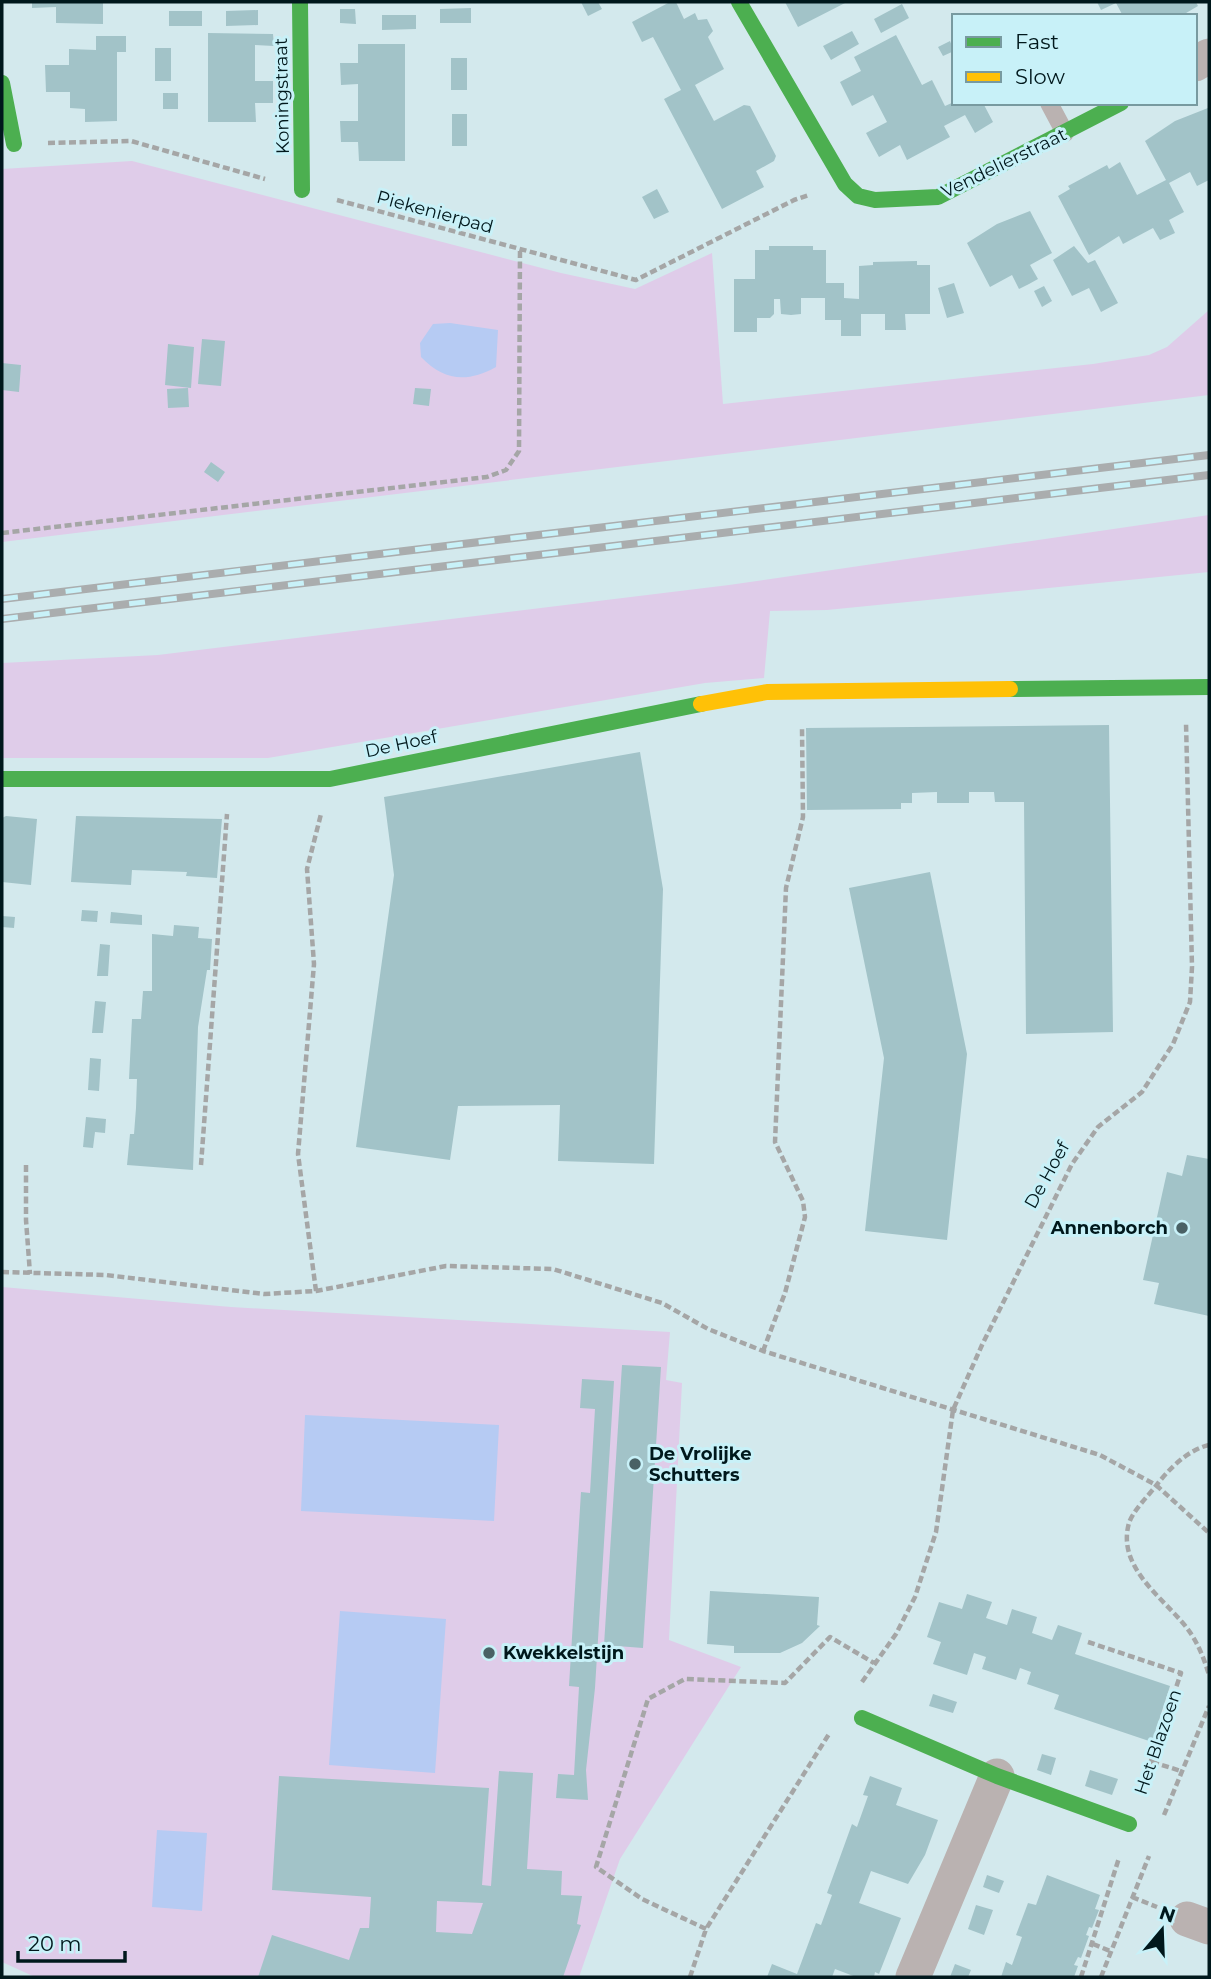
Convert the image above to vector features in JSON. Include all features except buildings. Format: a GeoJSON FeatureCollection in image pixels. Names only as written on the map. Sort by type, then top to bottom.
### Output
{"type":"FeatureCollection","features":[{"type":"Feature","properties":{"kind":"street","name":"Koningstraat"},"geometry":{"type":"LineString","coordinates":[[300,2],[302,190]]}},
{"type":"Feature","properties":{"kind":"street"},"geometry":{"type":"LineString","coordinates":[[739,2],[845,184]]}},
{"type":"Feature","properties":{"kind":"street"},"geometry":{"type":"LineString","coordinates":[[2,83],[14,144]]}},
{"type":"Feature","properties":{"kind":"street","name":"Vendelierstraat"},"geometry":{"type":"LineString","coordinates":[[845,184],[858,196],[875,200],[938,197],[1117,105]]}},
{"type":"Feature","properties":{"kind":"street","name":"De Hoef"},"geometry":{"type":"LineString","coordinates":[[2,779],[330,779],[618,719],[767,692],[1209,687]]}},
{"type":"Feature","properties":{"kind":"street"},"geometry":{"type":"LineString","coordinates":[[862,1718],[997,1776],[1129,1824]]}},
{"type":"Feature","properties":{"kind":"street"},"geometry":{"type":"LineString","coordinates":[[913,1977],[997,1776]]}},
{"type":"Feature","properties":{"kind":"lane"},"geometry":{"type":"LineString","coordinates":[[1050,105],[1065,133]]}},
{"type":"Feature","properties":{"kind":"path","name":"Piekenierpad"},"geometry":{"type":"LineString","coordinates":[[14,144],[131,141],[636,280],[793,200],[845,184]]}},
{"type":"Feature","properties":{"kind":"path"},"geometry":{"type":"LineString","coordinates":[[2,533],[487,477],[506,470],[519,452],[520,249]]}},
{"type":"Feature","properties":{"kind":"path","name":"De Hoef"},"geometry":{"type":"LineString","coordinates":[[953,1410],[1072,1164],[1098,1127],[1142,1092],[1173,1044],[1190,1002],[1192,967],[1185,687]]}},
{"type":"Feature","properties":{"kind":"path"},"geometry":{"type":"LineString","coordinates":[[763,1351],[785,1293],[806,1217],[803,1200],[775,1142],[786,888],[803,817],[802,692]]}},
{"type":"Feature","properties":{"kind":"path"},"geometry":{"type":"LineString","coordinates":[[316,1291],[298,1154],[314,964],[307,869],[330,779]]}},
{"type":"Feature","properties":{"kind":"path"},"geometry":{"type":"LineString","coordinates":[[201,1165],[229,780]]}},
{"type":"Feature","properties":{"kind":"path"},"geometry":{"type":"LineString","coordinates":[[26,1165],[30,1274]]}},
{"type":"Feature","properties":{"kind":"path"},"geometry":{"type":"LineString","coordinates":[[2,1272],[106,1275],[264,1294],[316,1291],[446,1266],[553,1269],[662,1303],[708,1329],[763,1351],[1100,1455],[1156,1485],[1209,1533]]}},
{"type":"Feature","properties":{"kind":"path"},"geometry":{"type":"LineString","coordinates":[[1209,1445],[1200,1447],[1177,1462],[1156,1485],[1129,1522],[1128,1556],[1153,1594],[1183,1623],[1202,1650],[1209,1675]]}},
{"type":"Feature","properties":{"kind":"path"},"geometry":{"type":"LineString","coordinates":[[706,1929],[642,1899],[596,1867],[648,1699],[685,1679],[785,1683],[830,1637],[874,1663]]}},
{"type":"Feature","properties":{"kind":"path","name":"Het Blazoen"},"geometry":{"type":"LineString","coordinates":[[1081,1977],[1129,1824],[1181,1673],[1088,1642]]}},
{"type":"Feature","properties":{"kind":"path"},"geometry":{"type":"LineString","coordinates":[[1162,1819],[1209,1706]]}},
{"type":"Feature","properties":{"kind":"path"},"geometry":{"type":"LineString","coordinates":[[1152,1762],[1181,1772]]}},
{"type":"Feature","properties":{"kind":"path"},"geometry":{"type":"LineString","coordinates":[[1101,1977],[1148,1858]]}},
{"type":"Feature","properties":{"kind":"path"},"geometry":{"type":"LineString","coordinates":[[1093,1944],[1110,1951]]}},
{"type":"Feature","properties":{"kind":"shaded area"},"geometry":{"type":"Polygon","coordinates":[[[132,161],[561,273],[635,289],[712,253],[723,404],[1093,364],[1149,355],[1167,347],[1209,310],[1209,395],[2,542],[2,169],[132,161]]]}},
{"type":"Feature","properties":{"kind":"shaded area"},"geometry":{"type":"Polygon","coordinates":[[[1209,515],[1209,572],[827,610],[770,611],[764,678],[705,683],[268,758],[2,758],[2,663],[158,655],[729,585],[1209,515]]]}},
{"type":"Feature","properties":{"kind":"shaded area","name":"Kwekkelstijn"},"geometry":{"type":"Polygon","coordinates":[[[2,1287],[231,1307],[670,1332],[666,1380],[682,1383],[669,1640],[741,1667],[620,1859],[579,1977],[35,1977],[2,1962],[2,1287]]]}},
{"type":"Feature","properties":{"kind":"water"},"geometry":{"type":"Polygon","coordinates":[[[450,323],[498,330],[496,367],[475,376],[456,377],[438,371],[421,357],[420,343],[433,324],[450,323]]]}},
{"type":"Feature","properties":{"kind":"water"},"geometry":{"type":"Polygon","coordinates":[[[305,1415],[499,1425],[494,1521],[301,1511],[305,1415]]]}},
{"type":"Feature","properties":{"kind":"water"},"geometry":{"type":"Polygon","coordinates":[[[340,1611],[446,1619],[435,1773],[329,1765],[340,1611]]]}},
{"type":"Feature","properties":{"kind":"water"},"geometry":{"type":"Polygon","coordinates":[[[157,1830],[207,1833],[202,1911],[152,1907],[157,1830]]]}},
{"type":"Feature","properties":{"kind":"railway"},"geometry":{"type":"LineString","coordinates":[[2,599],[1209,455]]}},
{"type":"Feature","properties":{"kind":"railway"},"geometry":{"type":"LineString","coordinates":[[2,619],[1209,475]]}},
{"type":"Feature","properties":{"kind":"traffic: fast"},"geometry":{"type":"LineString","coordinates":[[300,2],[302,190]]}},
{"type":"Feature","properties":{"kind":"traffic: fast"},"geometry":{"type":"LineString","coordinates":[[739,2],[845,184],[858,196],[875,200],[938,197],[1117,105]]}},
{"type":"Feature","properties":{"kind":"traffic: fast"},"geometry":{"type":"LineString","coordinates":[[2,83],[14,144]]}},
{"type":"Feature","properties":{"kind":"traffic: fast"},"geometry":{"type":"LineString","coordinates":[[1010,689],[1209,687]]}},
{"type":"Feature","properties":{"kind":"traffic: fast"},"geometry":{"type":"LineString","coordinates":[[2,779],[330,779],[701,704]]}},
{"type":"Feature","properties":{"kind":"traffic: fast"},"geometry":{"type":"LineString","coordinates":[[862,1718],[997,1776],[1129,1824]]}},
{"type":"Feature","properties":{"kind":"traffic: slow"},"geometry":{"type":"LineString","coordinates":[[701,704],[767,692],[1010,689]]}},
{"type":"Feature","properties":{"kind":"place","name":"Annenborch"},"geometry":{"type":"Point","coordinates":[1182,1228]}},
{"type":"Feature","properties":{"kind":"place","name":"De Vrolijke Schutters"},"geometry":{"type":"Point","coordinates":[635,1464]}},
{"type":"Feature","properties":{"kind":"place","name":"Kwekkelstijn"},"geometry":{"type":"Point","coordinates":[489,1653]}}]}
